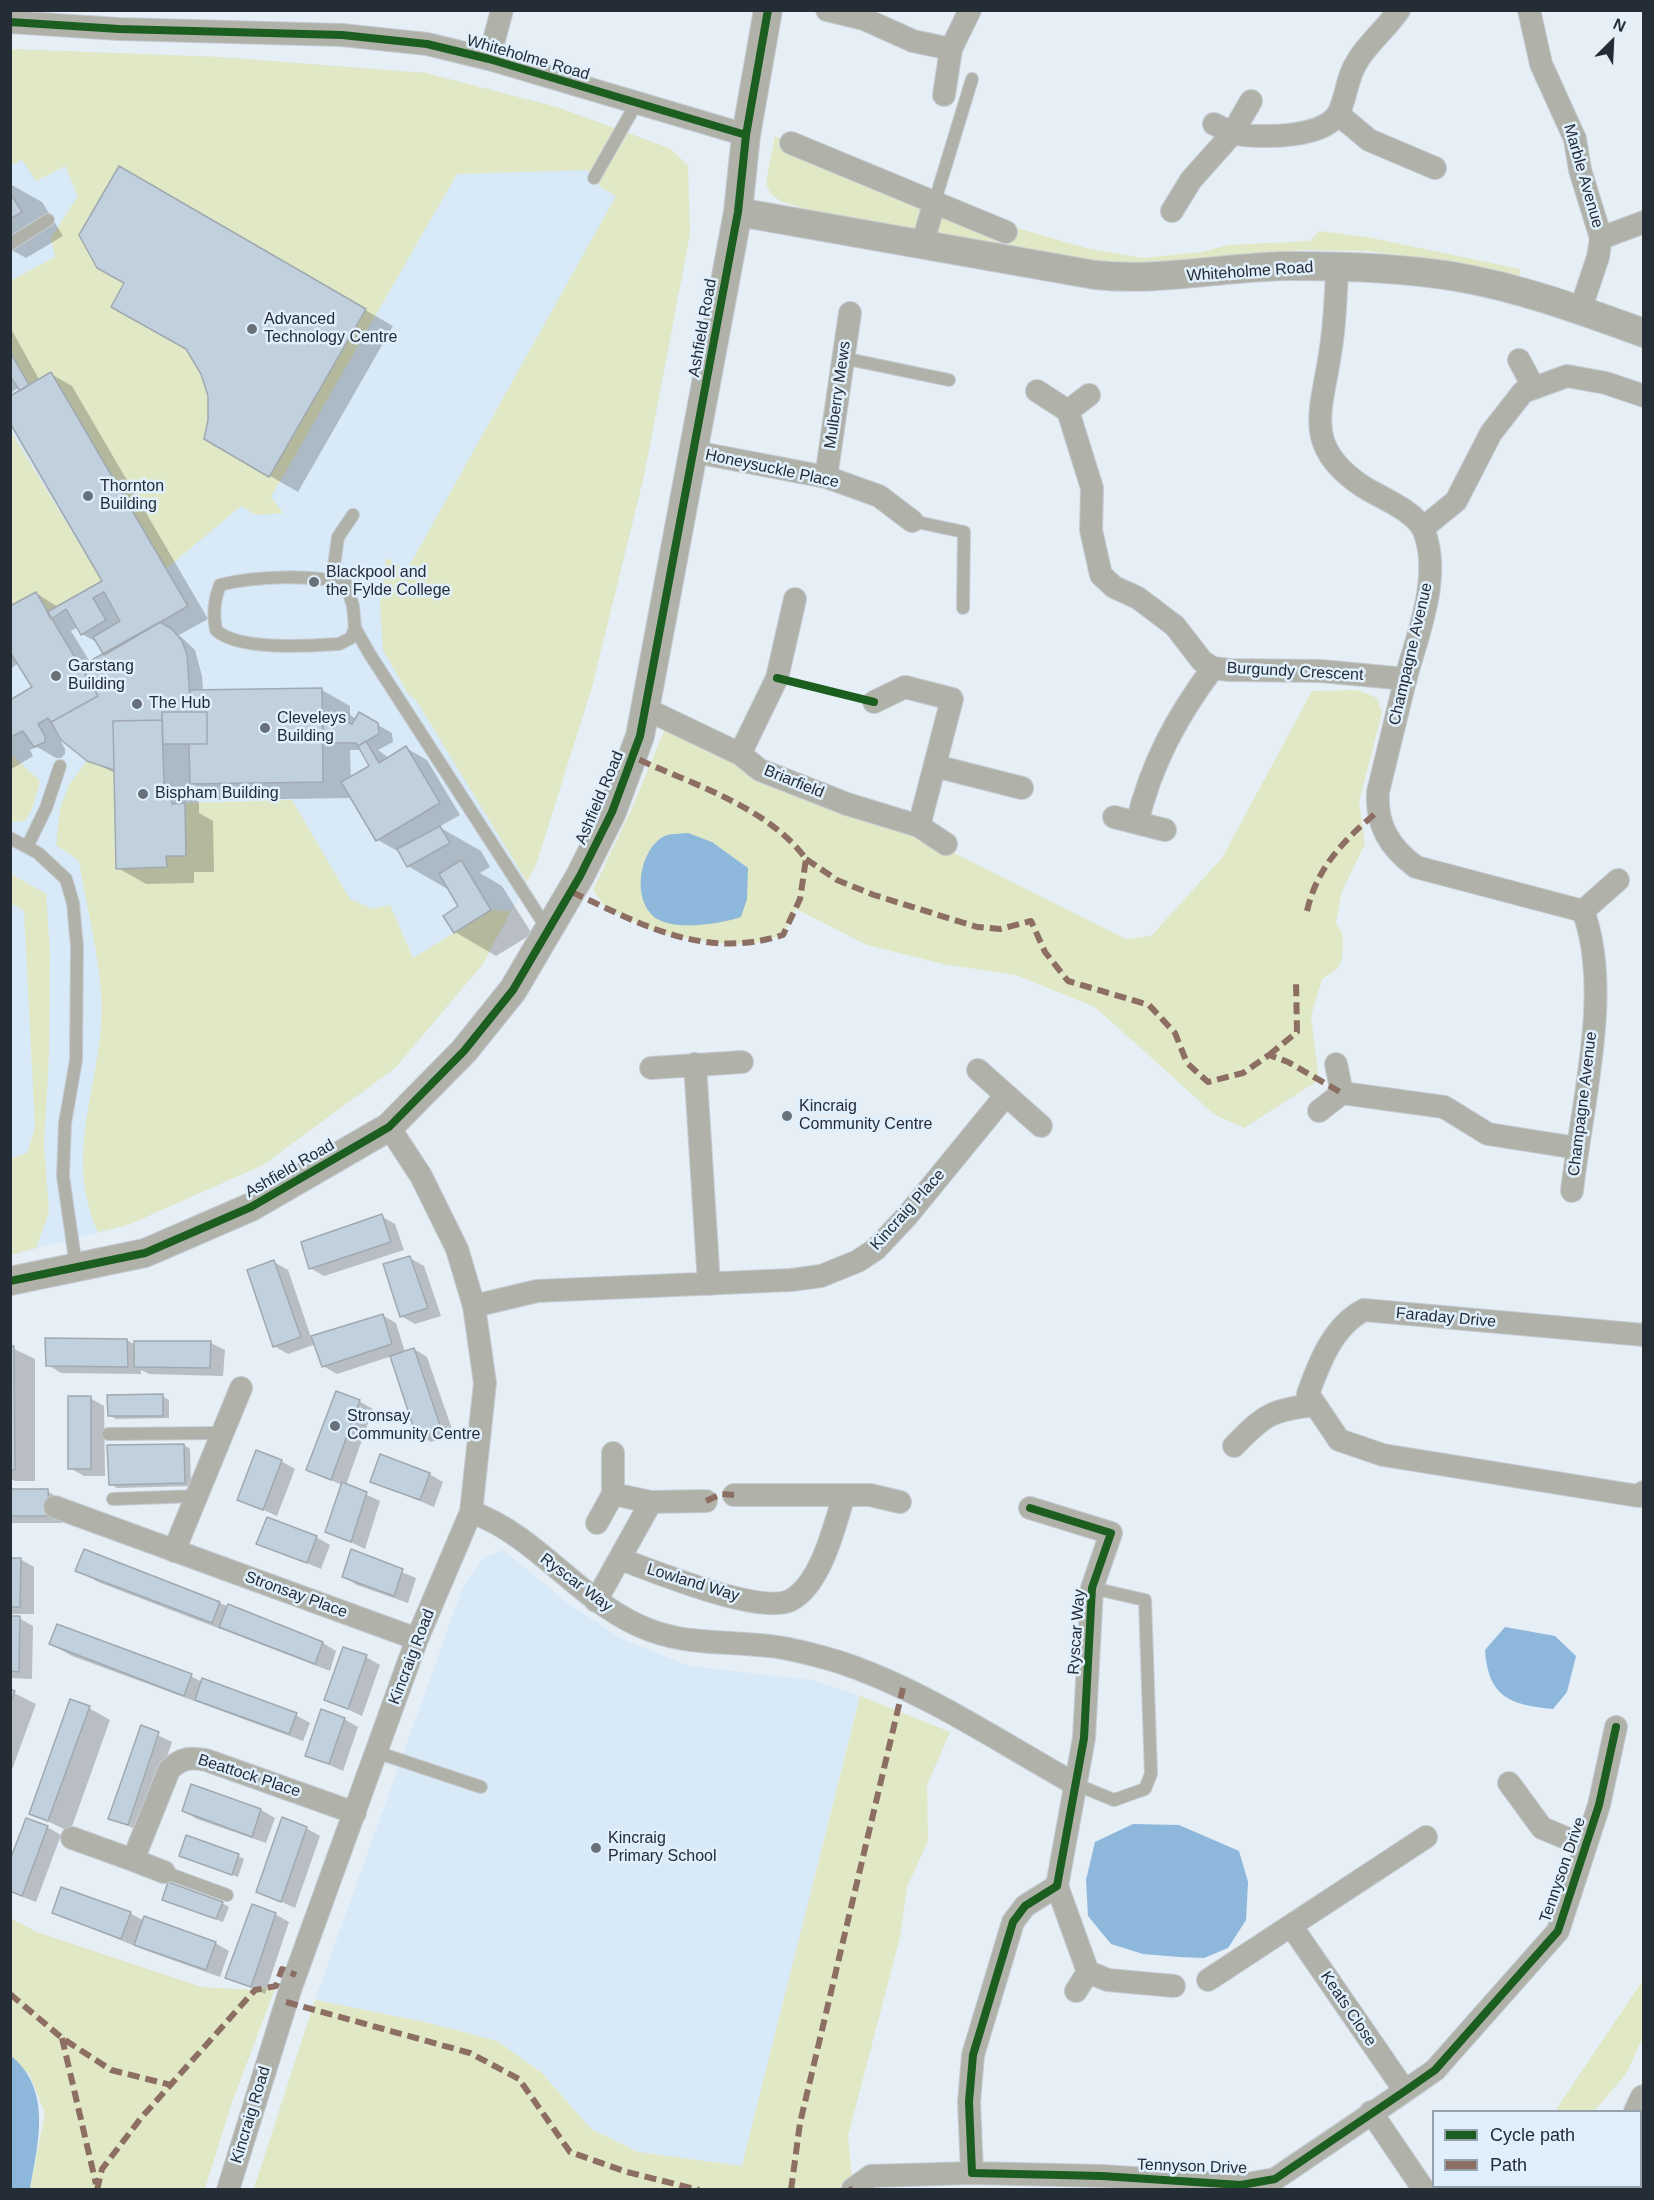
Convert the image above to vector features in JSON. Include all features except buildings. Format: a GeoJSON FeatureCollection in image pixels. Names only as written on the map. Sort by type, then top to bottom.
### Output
{"type":"FeatureCollection","features":[{"type":"Feature","properties":{"kind":"street"},"geometry":{"type":"LineString","coordinates":[[489,59],[502,10]]}},
{"type":"Feature","properties":{"kind":"street","name":"Ashfield Road"},"geometry":{"type":"LineString","coordinates":[[10,1281],[145,1253],[251,1207],[389,1127],[464,1051],[513,990],[549,932],[612,812],[633,757],[646,709],[738,212],[747,135],[768,10]]}},
{"type":"Feature","properties":{"kind":"street"},"geometry":{"type":"LineString","coordinates":[[827,10],[864,19],[913,41],[951,49]]}},
{"type":"Feature","properties":{"kind":"street"},"geometry":{"type":"LineString","coordinates":[[944,95],[951,49],[969,10]]}},
{"type":"Feature","properties":{"kind":"street"},"geometry":{"type":"LineString","coordinates":[[1223,129],[1266,137],[1294,135],[1324,125],[1338,114],[1351,73],[1359,58],[1399,10]]}},
{"type":"Feature","properties":{"kind":"street","name":"Marble Avenue"},"geometry":{"type":"LineString","coordinates":[[1529,10],[1541,64],[1575,139],[1580,170],[1601,238],[1598,257],[1580,311]]}},
{"type":"Feature","properties":{"kind":"street","name":"Whiteholme Road"},"geometry":{"type":"LineString","coordinates":[[10,22],[119,29],[342,35],[427,44],[489,59],[747,135]]}},
{"type":"Feature","properties":{"kind":"street"},"geometry":{"type":"LineString","coordinates":[[1172,211],[1223,129],[1251,101]]}},
{"type":"Feature","properties":{"kind":"street"},"geometry":{"type":"LineString","coordinates":[[1338,114],[1370,140],[1435,168]]}},
{"type":"Feature","properties":{"kind":"street"},"geometry":{"type":"LineString","coordinates":[[791,143],[1006,232]]}},
{"type":"Feature","properties":{"kind":"street"},"geometry":{"type":"LineString","coordinates":[[922,244],[934,204]]}},
{"type":"Feature","properties":{"kind":"street","name":"Whiteholme Road"},"geometry":{"type":"LineString","coordinates":[[738,212],[1128,279],[1292,266],[1411,270],[1458,277],[1580,311],[1644,333]]}},
{"type":"Feature","properties":{"kind":"street"},"geometry":{"type":"LineString","coordinates":[[1601,238],[1644,222]]}},
{"type":"Feature","properties":{"kind":"street"},"geometry":{"type":"LineString","coordinates":[[1337,268],[1330,355],[1319,414],[1322,439],[1332,460],[1348,476],[1388,500],[1423,528],[1456,501],[1491,433],[1523,392],[1568,376],[1606,383],[1644,396]]}},
{"type":"Feature","properties":{"kind":"street","name":"Mulberry Mews"},"geometry":{"type":"LineString","coordinates":[[826,477],[850,313]]}},
{"type":"Feature","properties":{"kind":"street"},"geometry":{"type":"LineString","coordinates":[[1519,360],[1534,388]]}},
{"type":"Feature","properties":{"kind":"street"},"geometry":{"type":"LineString","coordinates":[[1037,390],[1068,411],[1089,395]]}},
{"type":"Feature","properties":{"kind":"street","name":"Burgundy Crescent"},"geometry":{"type":"LineString","coordinates":[[1068,411],[1092,488],[1091,530],[1101,575],[1114,587],[1138,598],[1175,626],[1202,661],[1213,668],[1272,673],[1321,671],[1406,679]]}},
{"type":"Feature","properties":{"kind":"street","name":"Honeysuckle Place"},"geometry":{"type":"LineString","coordinates":[[695,452],[826,477],[879,496],[912,521]]}},
{"type":"Feature","properties":{"kind":"street","name":"Champagne Avenue"},"geometry":{"type":"LineString","coordinates":[[1423,528],[1429,553],[1430,579],[1378,792],[1377,812],[1399,855],[1416,867],[1439,875],[1583,911],[1595,958],[1593,1021],[1572,1191]]}},
{"type":"Feature","properties":{"kind":"street"},"geometry":{"type":"LineString","coordinates":[[740,754],[777,678],[795,599]]}},
{"type":"Feature","properties":{"kind":"street"},"geometry":{"type":"LineString","coordinates":[[1137,823],[1155,766],[1171,730],[1183,707],[1213,668]]}},
{"type":"Feature","properties":{"kind":"street"},"geometry":{"type":"LineString","coordinates":[[874,702],[905,687],[952,699],[919,826]]}},
{"type":"Feature","properties":{"kind":"street","name":"Briarfield"},"geometry":{"type":"LineString","coordinates":[[646,709],[740,754],[760,770],[847,804],[919,826],[946,844]]}},
{"type":"Feature","properties":{"kind":"street"},"geometry":{"type":"LineString","coordinates":[[935,766],[1022,788]]}},
{"type":"Feature","properties":{"kind":"street"},"geometry":{"type":"LineString","coordinates":[[1114,817],[1165,830]]}},
{"type":"Feature","properties":{"kind":"street"},"geometry":{"type":"LineString","coordinates":[[1583,911],[1618,880]]}},
{"type":"Feature","properties":{"kind":"street"},"geometry":{"type":"LineString","coordinates":[[651,1068],[742,1062]]}},
{"type":"Feature","properties":{"kind":"street"},"geometry":{"type":"LineString","coordinates":[[695,1064],[709,1284]]}},
{"type":"Feature","properties":{"kind":"street"},"geometry":{"type":"LineString","coordinates":[[1336,1064],[1342,1093]]}},
{"type":"Feature","properties":{"kind":"street"},"geometry":{"type":"LineString","coordinates":[[978,1070],[1041,1126]]}},
{"type":"Feature","properties":{"kind":"street"},"geometry":{"type":"LineString","coordinates":[[1319,1111],[1342,1093],[1444,1107],[1488,1134],[1577,1148]]}},
{"type":"Feature","properties":{"kind":"street","name":"Kincraig Place"},"geometry":{"type":"LineString","coordinates":[[474,1306],[537,1291],[709,1284],[821,1276],[858,1261],[876,1248],[907,1216],[1006,1095]]}},
{"type":"Feature","properties":{"kind":"street","name":"Kincraig Road"},"geometry":{"type":"LineString","coordinates":[[228,2190],[290,1990],[417,1639],[471,1512],[485,1383],[474,1306],[457,1249],[422,1176],[389,1127]]}},
{"type":"Feature","properties":{"kind":"street","name":"Faraday Drive"},"geometry":{"type":"LineString","coordinates":[[1314,1405],[1308,1394],[1317,1368],[1343,1326],[1364,1310],[1644,1335]]}},
{"type":"Feature","properties":{"kind":"street"},"geometry":{"type":"LineString","coordinates":[[174,1551],[241,1388]]}},
{"type":"Feature","properties":{"kind":"street"},"geometry":{"type":"LineString","coordinates":[[1234,1446],[1266,1416],[1282,1409],[1314,1405],[1339,1440],[1383,1455],[1638,1496],[1644,1492]]}},
{"type":"Feature","properties":{"kind":"street"},"geometry":{"type":"LineString","coordinates":[[597,1523],[613,1494],[613,1453]]}},
{"type":"Feature","properties":{"kind":"street"},"geometry":{"type":"LineString","coordinates":[[613,1494],[651,1502],[706,1501]]}},
{"type":"Feature","properties":{"kind":"street"},"geometry":{"type":"LineString","coordinates":[[734,1495],[870,1495],[900,1502]]}},
{"type":"Feature","properties":{"kind":"street","name":"Lowland Way"},"geometry":{"type":"LineString","coordinates":[[620,1559],[719,1594],[774,1605],[791,1600],[805,1587],[825,1553],[844,1496]]}},
{"type":"Feature","properties":{"kind":"street"},"geometry":{"type":"LineString","coordinates":[[596,1601],[651,1502]]}},
{"type":"Feature","properties":{"kind":"street","name":"Stronsay Place"},"geometry":{"type":"LineString","coordinates":[[55,1507],[417,1639]]}},
{"type":"Feature","properties":{"kind":"street","name":"Ryscar Way"},"geometry":{"type":"LineString","coordinates":[[471,1512],[495,1520],[596,1601],[652,1631],[693,1642],[770,1646],[836,1661],[903,1688],[1075,1784],[1084,1738],[1092,1588],[1111,1533],[1030,1508]]}},
{"type":"Feature","properties":{"kind":"street","name":"Tennyson Drive"},"geometry":{"type":"LineString","coordinates":[[863,2180],[972,2173],[1047,2183],[1102,2176],[1241,2188],[1275,2179],[1435,2070],[1558,1931],[1599,1805],[1616,1727]]}},
{"type":"Feature","properties":{"kind":"street","name":"Beattock Place"},"geometry":{"type":"LineString","coordinates":[[133,1860],[169,1770],[178,1761],[190,1757],[206,1760],[355,1812]]}},
{"type":"Feature","properties":{"kind":"street","name":"Tennyson Drive"},"geometry":{"type":"LineString","coordinates":[[1509,1783],[1542,1828],[1585,1846]]}},
{"type":"Feature","properties":{"kind":"street"},"geometry":{"type":"LineString","coordinates":[[1075,1784],[1057,1886],[1082,1982],[1108,1980],[1174,1986]]}},
{"type":"Feature","properties":{"kind":"street"},"geometry":{"type":"LineString","coordinates":[[1208,1980],[1292,1927],[1426,1836]]}},
{"type":"Feature","properties":{"kind":"street"},"geometry":{"type":"LineString","coordinates":[[72,1838],[164,1872]]}},
{"type":"Feature","properties":{"kind":"street"},"geometry":{"type":"LineString","coordinates":[[972,2173],[969,2102],[973,2055],[979,2034],[1013,1922],[1025,1906],[1057,1886]]}},
{"type":"Feature","properties":{"kind":"street","name":"Keats Close"},"geometry":{"type":"LineString","coordinates":[[1292,1927],[1405,2091]]}},
{"type":"Feature","properties":{"kind":"street"},"geometry":{"type":"LineString","coordinates":[[1371,2112],[1424,2190]]}},
{"type":"Feature","properties":{"kind":"lane"},"geometry":{"type":"LineString","coordinates":[[934,204],[972,79]]}},
{"type":"Feature","properties":{"kind":"lane"},"geometry":{"type":"LineString","coordinates":[[594,178],[636,104]]}},
{"type":"Feature","properties":{"kind":"lane"},"geometry":{"type":"LineString","coordinates":[[10,244],[48,220]]}},
{"type":"Feature","properties":{"kind":"lane"},"geometry":{"type":"LineString","coordinates":[[843,358],[949,380]]}},
{"type":"Feature","properties":{"kind":"lane"},"geometry":{"type":"LineString","coordinates":[[332,580],[338,537],[353,515]]}},
{"type":"Feature","properties":{"kind":"lane"},"geometry":{"type":"LineString","coordinates":[[912,521],[964,532],[963,608]]}},
{"type":"Feature","properties":{"kind":"lane"},"geometry":{"type":"LineString","coordinates":[[355,628],[351,638],[339,644],[235,642],[216,630],[213,613],[220,585],[238,580],[332,580],[346,584],[353,606],[355,628],[444,771],[549,932]]}},
{"type":"Feature","properties":{"kind":"lane"},"geometry":{"type":"LineString","coordinates":[[27,847],[46,808],[60,766]]}},
{"type":"Feature","properties":{"kind":"lane"},"geometry":{"type":"LineString","coordinates":[[10,838],[27,847],[66,879],[73,903],[77,947],[76,1060],[65,1124],[63,1176],[76,1266]]}},
{"type":"Feature","properties":{"kind":"lane"},"geometry":{"type":"LineString","coordinates":[[108,1434],[222,1433]]}},
{"type":"Feature","properties":{"kind":"lane"},"geometry":{"type":"LineString","coordinates":[[113,1499],[197,1496]]}},
{"type":"Feature","properties":{"kind":"lane"},"geometry":{"type":"LineString","coordinates":[[1075,1784],[1114,1800],[1145,1789],[1151,1774],[1145,1600],[1092,1588]]}},
{"type":"Feature","properties":{"kind":"lane"},"geometry":{"type":"LineString","coordinates":[[376,1752],[481,1787]]}},
{"type":"Feature","properties":{"kind":"lane"},"geometry":{"type":"LineString","coordinates":[[164,1872],[227,1895]]}},
{"type":"Feature","properties":{"kind":"shaded area","name":"Blackpool and the Fylde College"},"geometry":{"type":"Polygon","coordinates":[[[11,49],[220,57],[426,73],[557,107],[669,148],[688,165],[690,234],[644,476],[592,687],[536,865],[483,964],[395,1068],[263,1165],[127,1225],[11,1255],[11,49]]]}},
{"type":"Feature","properties":{"kind":"shaded area","name":"Kincraig Primary School"},"geometry":{"type":"Polygon","coordinates":[[[503,1550],[569,1604],[620,1638],[689,1666],[811,1680],[860,1696],[742,2166],[638,2152],[591,2129],[542,2073],[497,2041],[429,2023],[315,2000],[463,1587],[483,1558],[503,1550]]]}},
{"type":"Feature","properties":{"kind":"green space"},"geometry":{"type":"Polygon","coordinates":[[[11,49],[220,57],[426,73],[557,107],[669,148],[688,165],[690,234],[644,476],[592,687],[536,865],[527,882],[416,700],[408,694],[383,650],[380,605],[386,558],[407,570],[616,196],[601,187],[587,170],[457,174],[271,497],[283,513],[256,515],[241,506],[166,569],[29,385],[11,352],[10,281],[55,257],[51,238],[78,196],[65,166],[36,181],[22,160],[11,165],[11,49]]]}},
{"type":"Feature","properties":{"kind":"green space"},"geometry":{"type":"Polygon","coordinates":[[[775,136],[934,204],[1086,248],[1143,258],[1202,252],[1229,245],[1310,241],[1319,231],[1367,237],[1520,269],[1520,279],[1456,264],[1368,251],[1303,250],[1129,267],[841,219],[780,201],[770,193],[766,183],[775,136]]]}},
{"type":"Feature","properties":{"kind":"green space"},"geometry":{"type":"Polygon","coordinates":[[[10,430],[102,581],[47,612],[36,592],[11,607],[10,430]]]}},
{"type":"Feature","properties":{"kind":"green space"},"geometry":{"type":"Polygon","coordinates":[[[1357,690],[1377,698],[1382,713],[1359,802],[1365,844],[1342,891],[1336,923],[1343,936],[1342,959],[1337,969],[1322,979],[1311,1016],[1319,1080],[1244,1128],[1215,1115],[1095,1007],[1016,975],[943,964],[867,945],[796,909],[783,935],[754,944],[715,943],[658,933],[606,908],[593,890],[633,806],[667,724],[942,847],[1126,939],[1151,936],[1222,858],[1312,691],[1357,690]]]}},
{"type":"Feature","properties":{"kind":"green space"},"geometry":{"type":"Polygon","coordinates":[[[11,754],[40,781],[33,807],[25,821],[11,822],[11,754]]]}},
{"type":"Feature","properties":{"kind":"green space"},"geometry":{"type":"Polygon","coordinates":[[[87,761],[114,770],[116,868],[166,867],[166,856],[186,856],[185,803],[292,800],[350,899],[372,909],[390,905],[413,958],[491,910],[511,911],[483,964],[395,1068],[263,1165],[128,1225],[98,1232],[87,1201],[83,1171],[84,1142],[98,1054],[101,993],[95,944],[79,861],[56,845],[60,809],[69,785],[87,761]]]}},
{"type":"Feature","properties":{"kind":"green space"},"geometry":{"type":"Polygon","coordinates":[[[11,874],[46,894],[50,951],[49,1055],[44,1144],[49,1212],[36,1248],[11,1255],[11,1159],[28,1152],[35,1126],[24,911],[11,903],[11,874]]]}},
{"type":"Feature","properties":{"kind":"green space"},"geometry":{"type":"Polygon","coordinates":[[[860,1696],[950,1732],[927,1785],[928,1841],[907,1887],[900,1937],[848,2136],[853,2189],[254,2188],[315,2000],[429,2023],[497,2041],[542,2073],[591,2129],[638,2152],[742,2166],[860,1696]]]}},
{"type":"Feature","properties":{"kind":"green space"},"geometry":{"type":"Polygon","coordinates":[[[10,1918],[37,1932],[202,1987],[255,1990],[276,1986],[231,2105],[205,2189],[30,2189],[45,2113],[29,2074],[11,2057],[10,1918]]]}},
{"type":"Feature","properties":{"kind":"green space"},"geometry":{"type":"Polygon","coordinates":[[[1643,1980],[1643,2037],[1626,2074],[1595,2110],[1556,2110],[1643,1980]]]}},
{"type":"Feature","properties":{"kind":"green space"},"geometry":{"type":"Polygon","coordinates":[[[1643,2099],[1643,2189],[1601,2190],[1602,2188],[1642,2188],[1640,2110],[1643,2099]]]}},
{"type":"Feature","properties":{"kind":"water"},"geometry":{"type":"Polygon","coordinates":[[[688,833],[712,842],[748,868],[747,899],[741,917],[708,924],[681,925],[659,920],[645,906],[641,874],[648,853],[664,836],[688,833]]]}},
{"type":"Feature","properties":{"kind":"water"},"geometry":{"type":"Polygon","coordinates":[[[1505,1627],[1555,1636],[1576,1656],[1567,1692],[1553,1709],[1513,1701],[1496,1688],[1487,1666],[1485,1650],[1505,1627]]]}},
{"type":"Feature","properties":{"kind":"water"},"geometry":{"type":"Polygon","coordinates":[[[1133,1824],[1179,1825],[1239,1851],[1248,1882],[1246,1920],[1228,1948],[1204,1958],[1143,1954],[1111,1944],[1088,1916],[1086,1880],[1095,1842],[1133,1824]]]}},
{"type":"Feature","properties":{"kind":"water"},"geometry":{"type":"Polygon","coordinates":[[[10,2055],[24,2069],[37,2100],[39,2135],[30,2189],[11,2189],[10,2055]]]}},
{"type":"Feature","properties":{"kind":"marked path"},"geometry":{"type":"LineString","coordinates":[[572,892],[649,927],[700,941],[727,943],[754,942],[783,935],[800,899],[806,859],[771,824],[727,798],[633,757]]}},
{"type":"Feature","properties":{"kind":"marked path"},"geometry":{"type":"LineString","coordinates":[[1307,911],[1318,881],[1333,856],[1377,812]]}},
{"type":"Feature","properties":{"kind":"marked path"},"geometry":{"type":"LineString","coordinates":[[806,859],[837,880],[874,895],[977,927],[1000,929],[1031,921],[1045,952],[1068,981],[1149,1005],[1175,1033],[1187,1063],[1208,1082],[1243,1073],[1269,1055],[1288,1062],[1342,1093]]}},
{"type":"Feature","properties":{"kind":"marked path"},"geometry":{"type":"LineString","coordinates":[[1269,1055],[1297,1032],[1296,981]]}},
{"type":"Feature","properties":{"kind":"marked path"},"geometry":{"type":"LineString","coordinates":[[706,1501],[721,1494],[734,1495]]}},
{"type":"Feature","properties":{"kind":"marked path"},"geometry":{"type":"LineString","coordinates":[[791,2190],[800,2123],[903,1688]]}},
{"type":"Feature","properties":{"kind":"marked path"},"geometry":{"type":"LineString","coordinates":[[97,2190],[102,2169],[141,2118],[255,1990],[276,1986],[282,1969],[296,1975]]}},
{"type":"Feature","properties":{"kind":"marked path"},"geometry":{"type":"LineString","coordinates":[[10,1994],[62,2038],[111,2070],[171,2085]]}},
{"type":"Feature","properties":{"kind":"marked path"},"geometry":{"type":"LineString","coordinates":[[286,2002],[470,2053],[519,2079],[570,2152],[627,2172],[699,2190]]}},
{"type":"Feature","properties":{"kind":"marked path"},"geometry":{"type":"LineString","coordinates":[[62,2038],[96,2184]]}},
{"type":"Feature","properties":{"kind":"marked path"},"geometry":{"type":"LineString","coordinates":[[849,2190],[853,2189]]}},
{"type":"Feature","properties":{"kind":"cycle path"},"geometry":{"type":"LineString","coordinates":[[10,1281],[145,1253],[251,1207],[389,1127],[464,1051],[513,990],[580,876],[612,812],[640,736],[738,212],[746,135],[768,10]]}},
{"type":"Feature","properties":{"kind":"cycle path"},"geometry":{"type":"LineString","coordinates":[[10,22],[119,29],[342,35],[427,44],[489,59],[746,135]]}},
{"type":"Feature","properties":{"kind":"cycle path"},"geometry":{"type":"LineString","coordinates":[[777,678],[874,702]]}},
{"type":"Feature","properties":{"kind":"cycle path"},"geometry":{"type":"LineString","coordinates":[[1030,1508],[1111,1533],[1092,1588],[1084,1738],[1057,1886],[1025,1906],[1013,1922],[973,2055],[969,2102],[972,2173],[1102,2176],[1241,2185],[1275,2179],[1405,2091],[1435,2070],[1558,1931],[1599,1805],[1616,1727]]}},
{"type":"Feature","properties":{"kind":"place","name":"Advanced Technology Centre"},"geometry":{"type":"Point","coordinates":[252,329]}},
{"type":"Feature","properties":{"kind":"place","name":"Thornton Building"},"geometry":{"type":"Point","coordinates":[88,496]}},
{"type":"Feature","properties":{"kind":"place","name":"Blackpool and the Fylde College"},"geometry":{"type":"Point","coordinates":[314,582]}},
{"type":"Feature","properties":{"kind":"place","name":"Garstang Building"},"geometry":{"type":"Point","coordinates":[56,676]}},
{"type":"Feature","properties":{"kind":"place","name":"The Hub"},"geometry":{"type":"Point","coordinates":[137,704]}},
{"type":"Feature","properties":{"kind":"place","name":"Cleveleys Building"},"geometry":{"type":"Point","coordinates":[265,728]}},
{"type":"Feature","properties":{"kind":"place","name":"Bispham Building"},"geometry":{"type":"Point","coordinates":[143,794]}},
{"type":"Feature","properties":{"kind":"place","name":"Kincraig Community Centre"},"geometry":{"type":"Point","coordinates":[787,1116]}},
{"type":"Feature","properties":{"kind":"place","name":"Stronsay Community Centre"},"geometry":{"type":"Point","coordinates":[335,1426]}},
{"type":"Feature","properties":{"kind":"place","name":"Kincraig Primary School"},"geometry":{"type":"Point","coordinates":[596,1848]}}]}
